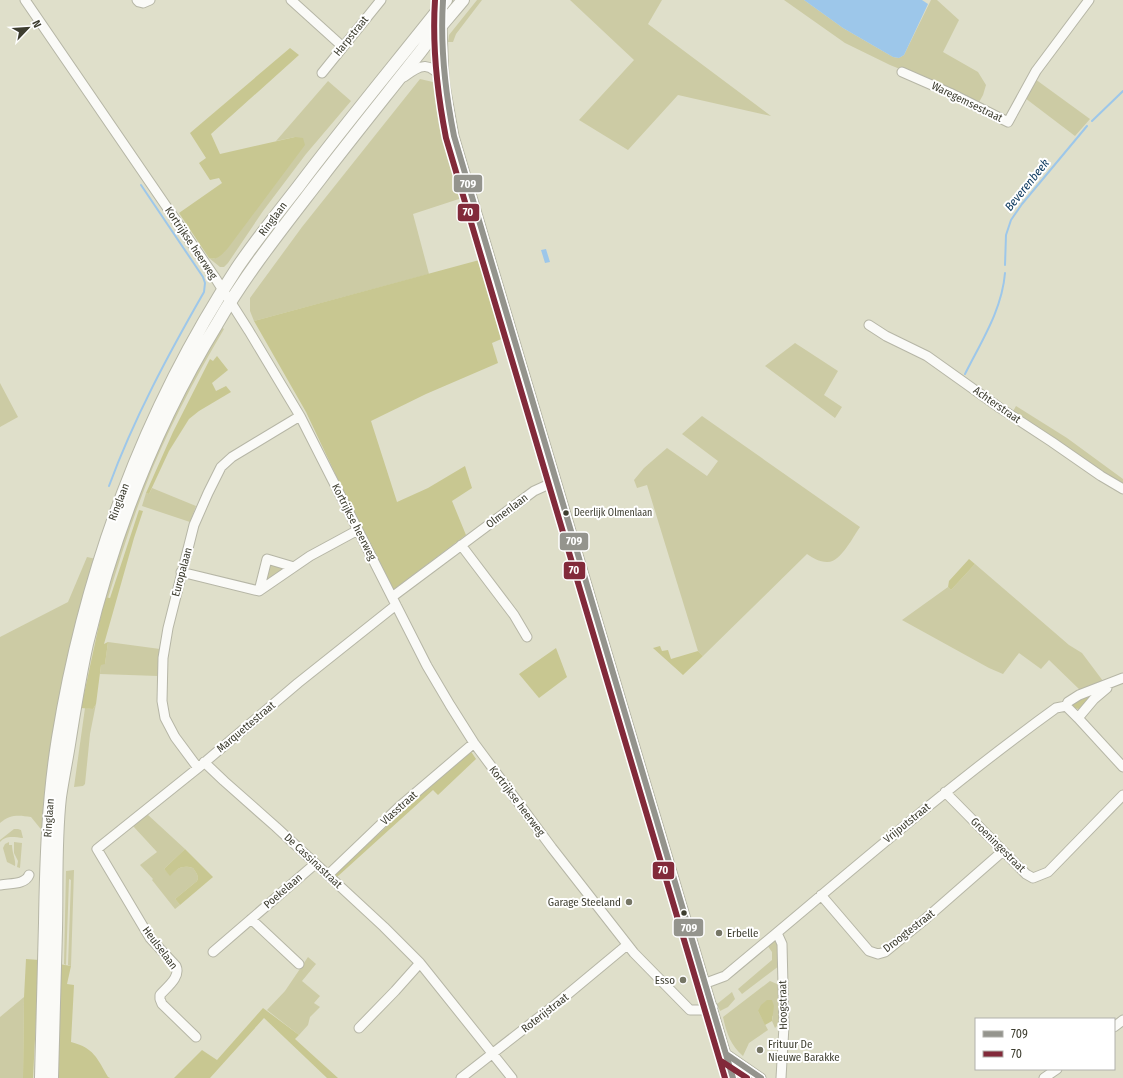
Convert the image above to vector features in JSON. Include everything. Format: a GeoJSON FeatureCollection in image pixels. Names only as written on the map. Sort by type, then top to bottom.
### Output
{"type":"FeatureCollection","features":[{"type":"Feature","properties":{"kind":"main road"},"geometry":{"type":"LineString","coordinates":[[441,20],[463,0]]}},
{"type":"Feature","properties":{"kind":"main road"},"geometry":{"type":"LineString","coordinates":[[441,20],[444,1]]}},
{"type":"Feature","properties":{"kind":"main road","name":"Ringlaan"},"geometry":{"type":"LineString","coordinates":[[41,1078],[46,880],[51,796],[57,741],[79,630],[111,522],[151,423],[184,358],[238,267],[312,167],[441,20]]}},
{"type":"Feature","properties":{"kind":"main road","name":"Ringlaan"},"geometry":{"type":"LineString","coordinates":[[52,1078],[56,929],[56,863],[60,797],[87,643],[111,559],[148,460],[176,397],[218,321],[291,217],[398,81],[441,20]]}},
{"type":"Feature","properties":{"kind":"street","name":"Kortrijkse heerweg"},"geometry":{"type":"LineString","coordinates":[[25,0],[224,290],[300,416],[394,602],[435,679],[474,743],[552,848],[627,945],[690,1010],[701,1010],[713,1007]]}},
{"type":"Feature","properties":{"kind":"street"},"geometry":{"type":"LineString","coordinates":[[137,0],[143,3],[150,0]]}},
{"type":"Feature","properties":{"kind":"street"},"geometry":{"type":"LineString","coordinates":[[291,0],[343,47]]}},
{"type":"Feature","properties":{"kind":"street","name":"Harpstraat"},"geometry":{"type":"LineString","coordinates":[[322,73],[381,0]]}},
{"type":"Feature","properties":{"kind":"street","name":"Waregemsestraat"},"geometry":{"type":"LineString","coordinates":[[902,72],[950,93],[1008,122],[1036,71],[1089,0]]}},
{"type":"Feature","properties":{"kind":"street"},"geometry":{"type":"LineString","coordinates":[[441,20],[444,80],[454,136],[733,1078]]}},
{"type":"Feature","properties":{"kind":"street"},"geometry":{"type":"LineString","coordinates":[[398,81],[412,71],[425,67],[434,69],[444,80]]}},
{"type":"Feature","properties":{"kind":"street","name":"Achterstraat"},"geometry":{"type":"LineString","coordinates":[[869,325],[886,336],[927,356],[1000,408],[1123,489]]}},
{"type":"Feature","properties":{"kind":"street","name":"Europalaan"},"geometry":{"type":"LineString","coordinates":[[201,765],[175,737],[165,718],[162,701],[163,658],[168,628],[194,525],[221,467],[238,453],[300,416]]}},
{"type":"Feature","properties":{"kind":"street","name":"Olmenlaan"},"geometry":{"type":"LineString","coordinates":[[394,602],[461,545],[534,491],[556,481]]}},
{"type":"Feature","properties":{"kind":"street"},"geometry":{"type":"LineString","coordinates":[[182,572],[258,591],[310,556],[358,530]]}},
{"type":"Feature","properties":{"kind":"street"},"geometry":{"type":"LineString","coordinates":[[461,545],[514,615],[527,637]]}},
{"type":"Feature","properties":{"kind":"street"},"geometry":{"type":"LineString","coordinates":[[258,591],[267,559],[294,567]]}},
{"type":"Feature","properties":{"kind":"street","name":"Marquettestraat"},"geometry":{"type":"LineString","coordinates":[[97,849],[201,765],[394,602]]}},
{"type":"Feature","properties":{"kind":"street","name":"Vrijputstraat"},"geometry":{"type":"LineString","coordinates":[[706,983],[726,976],[945,792],[1000,749],[1056,708],[1066,706],[1068,702],[1079,696],[1120,679]]}},
{"type":"Feature","properties":{"kind":"street","name":"Vrijputstraat"},"geometry":{"type":"LineString","coordinates":[[1078,718],[1094,699],[1120,679]]}},
{"type":"Feature","properties":{"kind":"street"},"geometry":{"type":"LineString","coordinates":[[1066,706],[1123,767]]}},
{"type":"Feature","properties":{"kind":"street","name":"Vlasstraat"},"geometry":{"type":"LineString","coordinates":[[328,875],[399,807],[474,743]]}},
{"type":"Feature","properties":{"kind":"street","name":"De Cassinastraat"},"geometry":{"type":"LineString","coordinates":[[201,765],[224,781],[276,826],[384,927],[420,963],[512,1078]]}},
{"type":"Feature","properties":{"kind":"street","name":"Groeningestraat"},"geometry":{"type":"LineString","coordinates":[[945,792],[1026,874],[1033,878],[1048,872],[1123,795]]}},
{"type":"Feature","properties":{"kind":"street","name":"Heulselaan"},"geometry":{"type":"LineString","coordinates":[[97,849],[150,938],[176,966],[178,970],[177,975],[160,995],[160,999],[162,1004],[196,1037]]}},
{"type":"Feature","properties":{"kind":"street","name":"Droogtestraat"},"geometry":{"type":"LineString","coordinates":[[821,895],[870,952],[878,954],[885,952],[923,921],[1003,851]]}},
{"type":"Feature","properties":{"kind":"street","name":"Poekelaan"},"geometry":{"type":"LineString","coordinates":[[213,952],[315,864]]}},
{"type":"Feature","properties":{"kind":"street"},"geometry":{"type":"LineString","coordinates":[[0,885],[22,882],[27,879],[29,875]]}},
{"type":"Feature","properties":{"kind":"street"},"geometry":{"type":"LineString","coordinates":[[251,919],[299,964]]}},
{"type":"Feature","properties":{"kind":"street","name":"Hoogstraat"},"geometry":{"type":"LineString","coordinates":[[777,933],[782,944],[784,1026],[781,1078]]}},
{"type":"Feature","properties":{"kind":"street","name":"Roterijstraat"},"geometry":{"type":"LineString","coordinates":[[461,1078],[556,1004],[627,945]]}},
{"type":"Feature","properties":{"kind":"street"},"geometry":{"type":"LineString","coordinates":[[358,1028],[395,991],[420,963]]}},
{"type":"Feature","properties":{"kind":"street"},"geometry":{"type":"LineString","coordinates":[[1115,1026],[1123,1020]]}},
{"type":"Feature","properties":{"kind":"street"},"geometry":{"type":"LineString","coordinates":[[726,1054],[761,1078]]}},
{"type":"Feature","properties":{"kind":"street"},"geometry":{"type":"LineString","coordinates":[[1044,1078],[1056,1070]]}},
{"type":"Feature","properties":{"kind":"green space"},"geometry":{"type":"Polygon","coordinates":[[[477,0],[482,0],[456,34],[453,42],[448,42],[449,35],[477,0]]]}},
{"type":"Feature","properties":{"kind":"green space"},"geometry":{"type":"Polygon","coordinates":[[[570,0],[662,0],[648,24],[771,116],[678,95],[628,150],[579,120],[634,60],[570,0]]]}},
{"type":"Feature","properties":{"kind":"green space"},"geometry":{"type":"Polygon","coordinates":[[[784,0],[804,0],[843,28],[893,57],[899,58],[904,55],[931,0],[937,0],[959,20],[943,52],[978,72],[986,85],[983,95],[978,104],[937,84],[890,65],[845,43],[784,0]]]}},
{"type":"Feature","properties":{"kind":"green space"},"geometry":{"type":"Polygon","coordinates":[[[420,79],[433,82],[438,112],[449,156],[465,197],[413,214],[429,274],[254,321],[250,311],[250,298],[302,227],[420,79]]]}},
{"type":"Feature","properties":{"kind":"green space"},"geometry":{"type":"Polygon","coordinates":[[[1035,79],[1090,119],[1075,136],[1025,98],[1035,79]]]}},
{"type":"Feature","properties":{"kind":"green space"},"geometry":{"type":"Polygon","coordinates":[[[328,81],[351,101],[306,154],[263,211],[228,263],[224,267],[220,267],[209,258],[214,259],[295,137],[276,141],[328,81]]]}},
{"type":"Feature","properties":{"kind":"green space"},"geometry":{"type":"Polygon","coordinates":[[[221,327],[224,329],[161,448],[129,530],[108,598],[105,597],[130,520],[161,445],[183,396],[221,327]]]}},
{"type":"Feature","properties":{"kind":"green space"},"geometry":{"type":"Polygon","coordinates":[[[795,343],[838,371],[824,395],[842,407],[835,418],[765,366],[795,343]]]}},
{"type":"Feature","properties":{"kind":"green space"},"geometry":{"type":"Polygon","coordinates":[[[0,383],[18,417],[0,427],[0,383]]]}},
{"type":"Feature","properties":{"kind":"green space"},"geometry":{"type":"Polygon","coordinates":[[[1016,406],[1067,438],[1123,479],[1123,486],[1012,413],[1016,406]]]}},
{"type":"Feature","properties":{"kind":"green space"},"geometry":{"type":"Polygon","coordinates":[[[702,416],[860,527],[846,549],[832,561],[821,561],[807,554],[703,656],[698,651],[647,485],[637,488],[634,480],[644,468],[667,448],[707,476],[718,461],[682,434],[702,416]]]}},
{"type":"Feature","properties":{"kind":"green space"},"geometry":{"type":"Polygon","coordinates":[[[152,488],[196,506],[190,522],[142,506],[146,493],[149,494],[152,488]]]}},
{"type":"Feature","properties":{"kind":"green space"},"geometry":{"type":"Polygon","coordinates":[[[87,557],[96,559],[44,833],[31,817],[15,816],[7,818],[0,823],[0,637],[68,602],[87,557]]]}},
{"type":"Feature","properties":{"kind":"green space"},"geometry":{"type":"Polygon","coordinates":[[[270,562],[287,568],[265,585],[270,562]]]}},
{"type":"Feature","properties":{"kind":"green space"},"geometry":{"type":"Polygon","coordinates":[[[975,564],[1069,645],[1082,653],[1103,681],[1080,690],[1049,660],[1041,669],[1019,653],[1003,674],[989,668],[902,620],[948,587],[951,590],[975,564]]]}},
{"type":"Feature","properties":{"kind":"green space"},"geometry":{"type":"Polygon","coordinates":[[[108,642],[160,649],[158,676],[100,674],[101,664],[105,664],[108,642]]]}},
{"type":"Feature","properties":{"kind":"green space"},"geometry":{"type":"Polygon","coordinates":[[[96,704],[90,734],[85,784],[83,786],[74,787],[85,708],[93,709],[96,704]]]}},
{"type":"Feature","properties":{"kind":"green space"},"geometry":{"type":"Polygon","coordinates":[[[147,814],[185,849],[164,869],[170,875],[180,868],[189,867],[193,868],[197,874],[197,881],[175,899],[180,905],[175,909],[152,880],[153,879],[140,865],[157,852],[133,826],[147,814]]]}},
{"type":"Feature","properties":{"kind":"green space"},"geometry":{"type":"Polygon","coordinates":[[[14,829],[21,830],[23,838],[8,837],[0,842],[0,840],[14,829]]]}},
{"type":"Feature","properties":{"kind":"green space"},"geometry":{"type":"Polygon","coordinates":[[[9,842],[9,845],[12,845],[15,866],[7,862],[3,848],[5,844],[9,842]]]}},
{"type":"Feature","properties":{"kind":"green space"},"geometry":{"type":"Polygon","coordinates":[[[14,842],[22,843],[20,868],[17,867],[18,861],[14,853],[14,842]]]}},
{"type":"Feature","properties":{"kind":"green space"},"geometry":{"type":"Polygon","coordinates":[[[74,870],[71,966],[68,965],[71,880],[69,879],[66,965],[64,964],[66,871],[74,870]]]}},
{"type":"Feature","properties":{"kind":"green space"},"geometry":{"type":"Polygon","coordinates":[[[775,939],[778,940],[779,966],[742,994],[738,989],[772,960],[772,952],[767,945],[775,939]]]}},
{"type":"Feature","properties":{"kind":"green space"},"geometry":{"type":"Polygon","coordinates":[[[308,957],[316,964],[302,981],[320,996],[314,1003],[320,1007],[310,1017],[308,1025],[299,1035],[267,1010],[285,991],[308,957]]]}},
{"type":"Feature","properties":{"kind":"green space"},"geometry":{"type":"Polygon","coordinates":[[[770,981],[777,984],[780,1004],[779,1024],[775,1028],[772,1021],[773,1016],[758,1011],[768,1030],[749,1043],[743,1056],[735,1048],[723,1017],[770,981]]]}},
{"type":"Feature","properties":{"kind":"green space"},"geometry":{"type":"Polygon","coordinates":[[[732,992],[735,999],[728,1007],[720,1011],[717,1004],[732,992]]]}},
{"type":"Feature","properties":{"kind":"green space"},"geometry":{"type":"Polygon","coordinates":[[[24,997],[23,1078],[0,1078],[0,1017],[24,997]]]}},
{"type":"Feature","properties":{"kind":"shaded area"},"geometry":{"type":"Polygon","coordinates":[[[290,48],[299,55],[211,134],[220,154],[295,137],[303,138],[305,145],[228,248],[217,258],[209,258],[179,213],[222,183],[219,178],[210,180],[199,163],[206,158],[190,133],[290,48]]]}},
{"type":"Feature","properties":{"kind":"shaded area"},"geometry":{"type":"Polygon","coordinates":[[[483,259],[506,337],[492,343],[498,363],[426,394],[371,421],[397,502],[428,488],[465,466],[472,488],[452,501],[466,535],[393,590],[350,505],[306,412],[254,321],[483,259]]]}},
{"type":"Feature","properties":{"kind":"shaded area"},"geometry":{"type":"Polygon","coordinates":[[[217,356],[228,370],[212,383],[216,391],[226,386],[231,392],[199,411],[189,419],[169,451],[149,494],[146,493],[173,432],[210,359],[213,361],[217,356]]]}},
{"type":"Feature","properties":{"kind":"shaded area"},"geometry":{"type":"Polygon","coordinates":[[[139,510],[143,511],[104,644],[108,642],[105,664],[101,665],[96,704],[93,709],[81,708],[105,597],[110,598],[139,510]]]}},
{"type":"Feature","properties":{"kind":"shaded area"},"geometry":{"type":"Polygon","coordinates":[[[969,559],[975,564],[951,590],[948,587],[949,581],[969,559]]]}},
{"type":"Feature","properties":{"kind":"shaded area"},"geometry":{"type":"Polygon","coordinates":[[[660,646],[662,651],[668,650],[671,659],[698,651],[703,656],[683,675],[653,648],[660,646]]]}},
{"type":"Feature","properties":{"kind":"shaded area"},"geometry":{"type":"Polygon","coordinates":[[[556,648],[567,677],[539,698],[519,674],[556,648]]]}},
{"type":"Feature","properties":{"kind":"shaded area"},"geometry":{"type":"Polygon","coordinates":[[[1093,694],[1079,709],[1073,708],[1073,701],[1093,694]]]}},
{"type":"Feature","properties":{"kind":"shaded area"},"geometry":{"type":"Polygon","coordinates":[[[470,750],[476,759],[438,795],[433,790],[337,877],[335,874],[470,750]]]}},
{"type":"Feature","properties":{"kind":"shaded area"},"geometry":{"type":"Polygon","coordinates":[[[185,849],[213,877],[180,905],[175,899],[197,881],[197,874],[193,868],[183,867],[178,869],[170,876],[164,869],[185,849]]]}},
{"type":"Feature","properties":{"kind":"shaded area"},"geometry":{"type":"Polygon","coordinates":[[[26,959],[39,960],[33,1078],[23,1078],[26,959]]]}},
{"type":"Feature","properties":{"kind":"shaded area"},"geometry":{"type":"Polygon","coordinates":[[[59,964],[71,966],[67,984],[74,985],[71,1042],[79,1044],[90,1051],[98,1059],[110,1078],[57,1078],[59,964]]]}},
{"type":"Feature","properties":{"kind":"shaded area"},"geometry":{"type":"Polygon","coordinates":[[[767,1000],[772,1000],[774,1006],[772,1021],[765,1025],[758,1011],[761,1005],[767,1000]]]}},
{"type":"Feature","properties":{"kind":"shaded area"},"geometry":{"type":"Polygon","coordinates":[[[263,1008],[299,1035],[295,1039],[338,1078],[327,1078],[264,1018],[210,1078],[174,1078],[202,1050],[217,1060],[263,1008]]]}},
{"type":"Feature","properties":{"kind":"water"},"geometry":{"type":"Polygon","coordinates":[[[804,0],[922,0],[928,4],[904,55],[899,58],[893,57],[843,28],[804,0]]]}},
{"type":"Feature","properties":{"kind":"water"},"geometry":{"type":"Polygon","coordinates":[[[546,249],[550,262],[545,263],[541,250],[546,249]]]}},
{"type":"Feature","properties":{"kind":"waterway","name":"Beverenbeek"},"geometry":{"type":"LineString","coordinates":[[1092,121],[1123,91]]}},
{"type":"Feature","properties":{"kind":"waterway","name":"Beverenbeek"},"geometry":{"type":"LineString","coordinates":[[1005,265],[1006,235],[1011,220],[1022,204],[1087,126]]}},
{"type":"Feature","properties":{"kind":"waterway"},"geometry":{"type":"LineString","coordinates":[[109,486],[129,436],[177,339],[204,292],[205,283],[203,277],[141,185]]}},
{"type":"Feature","properties":{"kind":"waterway","name":"Beverenbeek"},"geometry":{"type":"LineString","coordinates":[[965,374],[995,313],[1000,300],[1005,273]]}},
{"type":"Feature","properties":{"kind":"transit line","name":"70"},"geometry":{"type":"LineString","coordinates":[[435,0],[434,35],[436,69],[446,138],[725,1078]]}},
{"type":"Feature","properties":{"kind":"transit line","name":"709"},"geometry":{"type":"LineString","coordinates":[[443,0],[442,34],[444,68],[454,136],[733,1078]]}},
{"type":"Feature","properties":{"kind":"transit line","name":"709"},"geometry":{"type":"LineString","coordinates":[[726,1054],[761,1078]]}},
{"type":"Feature","properties":{"kind":"transit line","name":"70"},"geometry":{"type":"LineString","coordinates":[[721,1061],[747,1078]]}},
{"type":"Feature","properties":{"kind":"place","name":"Deerlijk Olmenlaan"},"geometry":{"type":"Point","coordinates":[566,513]}},
{"type":"Feature","properties":{"kind":"place","name":"Garage Steeland"},"geometry":{"type":"Point","coordinates":[629,902]}},
{"type":"Feature","properties":{"kind":"place","name":"Erbelle"},"geometry":{"type":"Point","coordinates":[719,933]}},
{"type":"Feature","properties":{"kind":"place","name":"Esso"},"geometry":{"type":"Point","coordinates":[683,980]}},
{"type":"Feature","properties":{"kind":"place","name":"Frituur De Nieuwe Barakke"},"geometry":{"type":"Point","coordinates":[760,1050]}}]}
